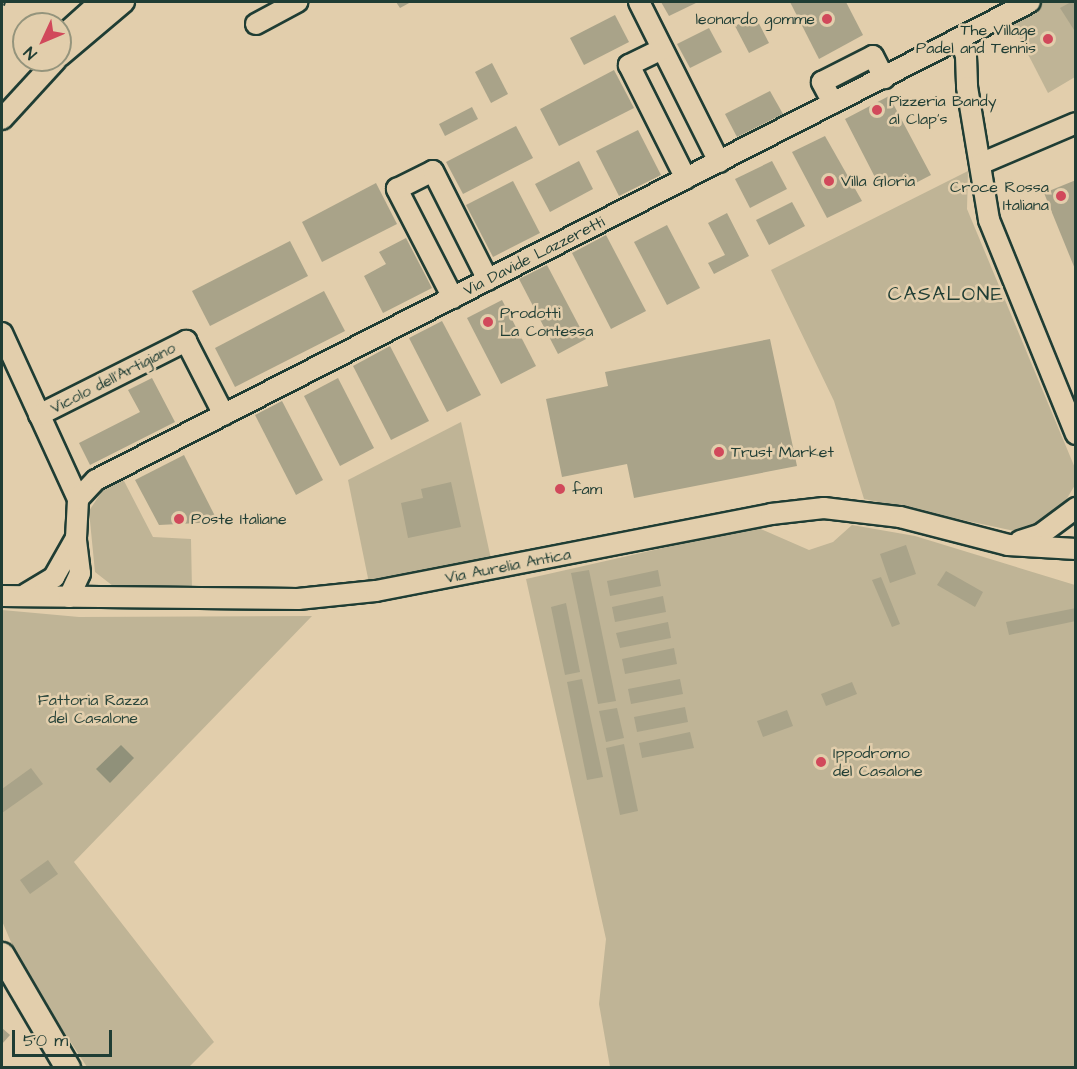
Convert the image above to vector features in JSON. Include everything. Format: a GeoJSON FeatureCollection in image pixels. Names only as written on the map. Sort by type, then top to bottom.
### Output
{"type":"FeatureCollection","features":[{"type":"Feature","properties":{"kind":"main road"},"geometry":{"type":"LineString","coordinates":[[2,955],[68,1068]]}},
{"type":"Feature","properties":{"kind":"street"},"geometry":{"type":"LineString","coordinates":[[72,27],[100,2]]}},
{"type":"Feature","properties":{"kind":"street"},"geometry":{"type":"LineString","coordinates":[[72,46],[124,2]]}},
{"type":"Feature","properties":{"kind":"street"},"geometry":{"type":"LineString","coordinates":[[256,24],[297,2]]}},
{"type":"Feature","properties":{"kind":"street"},"geometry":{"type":"LineString","coordinates":[[639,2],[719,162]]}},
{"type":"Feature","properties":{"kind":"street","name":"Via Davide Lazzeretti"},"geometry":{"type":"LineString","coordinates":[[78,499],[96,480],[833,103],[942,50],[1030,2]]}},
{"type":"Feature","properties":{"kind":"street"},"geometry":{"type":"LineString","coordinates":[[960,40],[966,56],[967,87],[984,200],[993,232],[1076,434]]}},
{"type":"Feature","properties":{"kind":"street"},"geometry":{"type":"LineString","coordinates":[[663,49],[629,65],[686,179]]}},
{"type":"Feature","properties":{"kind":"street"},"geometry":{"type":"LineString","coordinates":[[942,50],[967,87]]}},
{"type":"Feature","properties":{"kind":"street"},"geometry":{"type":"LineString","coordinates":[[2,99],[26,72]]}},
{"type":"Feature","properties":{"kind":"street"},"geometry":{"type":"LineString","coordinates":[[2,119],[45,72]]}},
{"type":"Feature","properties":{"kind":"street"},"geometry":{"type":"LineString","coordinates":[[980,164],[1076,123]]}},
{"type":"Feature","properties":{"kind":"street"},"geometry":{"type":"LineString","coordinates":[[453,298],[397,189],[432,171],[489,280]]}},
{"type":"Feature","properties":{"kind":"street"},"geometry":{"type":"LineString","coordinates":[[2,333],[78,499],[69,597]]}},
{"type":"Feature","properties":{"kind":"street","name":"Vicolo dell'Artigiano"},"geometry":{"type":"LineString","coordinates":[[39,415],[186,341],[224,415]]}},
{"type":"Feature","properties":{"kind":"street","name":"Via Aurelia Antica"},"geometry":{"type":"LineString","coordinates":[[2,596],[298,599],[376,591],[771,514],[824,508],[900,517],[1008,545],[1076,549]]}},
{"type":"Feature","properties":{"kind":"street"},"geometry":{"type":"LineString","coordinates":[[1076,509],[1072,521],[1076,538]]}},
{"type":"Feature","properties":{"kind":"street"},"geometry":{"type":"LineString","coordinates":[[1008,545],[1041,534],[1076,509]]}},
{"type":"Feature","properties":{"kind":"street"},"geometry":{"type":"LineString","coordinates":[[23,595],[71,569]]}},
{"type":"Feature","properties":{"kind":"street"},"geometry":{"type":"LineString","coordinates":[[71,569],[98,598]]}},
{"type":"Feature","properties":{"kind":"green space","name":"The Village Padel and Tennis"},"geometry":{"type":"Polygon","coordinates":[[[1001,2],[1075,2],[1075,77],[1048,93],[1001,2]]]}},
{"type":"Feature","properties":{"kind":"green space"},"geometry":{"type":"Polygon","coordinates":[[[968,171],[967,209],[1075,468],[1075,485],[1057,515],[1019,532],[864,499],[834,401],[771,270],[968,171]]]}},
{"type":"Feature","properties":{"kind":"green space"},"geometry":{"type":"Polygon","coordinates":[[[461,422],[491,559],[369,583],[348,480],[461,422]]]}},
{"type":"Feature","properties":{"kind":"green space"},"geometry":{"type":"Polygon","coordinates":[[[123,479],[153,537],[191,539],[192,590],[113,586],[95,572],[89,511],[104,488],[123,479]]]}},
{"type":"Feature","properties":{"kind":"green space","name":"Ippodromo del Casalone"},"geometry":{"type":"Polygon","coordinates":[[[852,525],[915,536],[1075,585],[1075,1067],[610,1067],[599,1004],[606,939],[526,579],[756,527],[809,550],[833,542],[852,525]]]}},
{"type":"Feature","properties":{"kind":"green space","name":"Fattoria Razza del Casalone"},"geometry":{"type":"Polygon","coordinates":[[[2,610],[79,617],[312,616],[74,862],[214,1042],[189,1067],[87,1067],[22,968],[2,921],[2,610]]]}},
{"type":"Feature","properties":{"kind":"shaded area"},"geometry":{"type":"Polygon","coordinates":[[[121,745],[134,758],[110,783],[96,769],[121,745]]]}},
{"type":"Feature","properties":{"kind":"building"},"geometry":{"type":"Polygon","coordinates":[[[396,2],[411,2],[400,8],[396,2]]]}},
{"type":"Feature","properties":{"kind":"building"},"geometry":{"type":"Polygon","coordinates":[[[661,2],[698,2],[669,16],[661,2]]]}},
{"type":"Feature","properties":{"kind":"building","name":"leonardo gomme"},"geometry":{"type":"Polygon","coordinates":[[[790,2],[846,2],[863,35],[819,59],[790,2]]]}},
{"type":"Feature","properties":{"kind":"building"},"geometry":{"type":"Polygon","coordinates":[[[1076,2],[1076,33],[1060,8],[1076,2]]]}},
{"type":"Feature","properties":{"kind":"building"},"geometry":{"type":"Polygon","coordinates":[[[615,15],[629,42],[584,65],[570,38],[615,15]]]}},
{"type":"Feature","properties":{"kind":"building"},"geometry":{"type":"Polygon","coordinates":[[[755,16],[769,43],[749,53],[735,26],[755,16]]]}},
{"type":"Feature","properties":{"kind":"building"},"geometry":{"type":"Polygon","coordinates":[[[709,28],[722,52],[690,68],[677,44],[709,28]]]}},
{"type":"Feature","properties":{"kind":"building"},"geometry":{"type":"Polygon","coordinates":[[[492,63],[508,94],[491,103],[475,72],[492,63]]]}},
{"type":"Feature","properties":{"kind":"building"},"geometry":{"type":"Polygon","coordinates":[[[614,70],[634,108],[559,146],[540,109],[614,70]]]}},
{"type":"Feature","properties":{"kind":"building"},"geometry":{"type":"Polygon","coordinates":[[[770,91],[783,114],[737,137],[725,114],[770,91]]]}},
{"type":"Feature","properties":{"kind":"building"},"geometry":{"type":"Polygon","coordinates":[[[889,96],[931,175],[906,188],[900,177],[880,187],[845,119],[889,96]]]}},
{"type":"Feature","properties":{"kind":"building"},"geometry":{"type":"Polygon","coordinates":[[[472,107],[478,119],[445,136],[439,124],[472,107]]]}},
{"type":"Feature","properties":{"kind":"building"},"geometry":{"type":"Polygon","coordinates":[[[516,126],[533,158],[463,194],[446,162],[516,126]]]}},
{"type":"Feature","properties":{"kind":"building"},"geometry":{"type":"Polygon","coordinates":[[[638,130],[661,175],[619,196],[596,151],[638,130]]]}},
{"type":"Feature","properties":{"kind":"building","name":"Villa Gloria"},"geometry":{"type":"Polygon","coordinates":[[[825,136],[862,201],[827,218],[792,152],[825,136]]]}},
{"type":"Feature","properties":{"kind":"building"},"geometry":{"type":"Polygon","coordinates":[[[579,161],[593,189],[550,212],[535,184],[579,161]]]}},
{"type":"Feature","properties":{"kind":"building"},"geometry":{"type":"Polygon","coordinates":[[[772,161],[787,189],[750,208],[735,179],[772,161]]]}},
{"type":"Feature","properties":{"kind":"building"},"geometry":{"type":"Polygon","coordinates":[[[1076,180],[1076,269],[1075,269],[1044,193],[1076,180]]]}},
{"type":"Feature","properties":{"kind":"building"},"geometry":{"type":"Polygon","coordinates":[[[513,181],[540,233],[493,257],[466,205],[513,181]]]}},
{"type":"Feature","properties":{"kind":"building"},"geometry":{"type":"Polygon","coordinates":[[[376,183],[397,224],[322,262],[302,222],[376,183]]]}},
{"type":"Feature","properties":{"kind":"building"},"geometry":{"type":"Polygon","coordinates":[[[792,202],[805,226],[769,245],[756,220],[792,202]]]}},
{"type":"Feature","properties":{"kind":"building"},"geometry":{"type":"Polygon","coordinates":[[[727,213],[749,256],[714,274],[708,263],[725,255],[708,223],[727,213]]]}},
{"type":"Feature","properties":{"kind":"building"},"geometry":{"type":"Polygon","coordinates":[[[667,225],[700,288],[667,305],[634,242],[667,225]]]}},
{"type":"Feature","properties":{"kind":"building"},"geometry":{"type":"Polygon","coordinates":[[[606,235],[646,311],[611,329],[572,253],[606,235]]]}},
{"type":"Feature","properties":{"kind":"building"},"geometry":{"type":"Polygon","coordinates":[[[406,238],[432,288],[383,313],[364,276],[386,264],[379,252],[406,238]]]}},
{"type":"Feature","properties":{"kind":"building"},"geometry":{"type":"Polygon","coordinates":[[[290,241],[308,276],[210,326],[192,291],[290,241]]]}},
{"type":"Feature","properties":{"kind":"building"},"geometry":{"type":"Polygon","coordinates":[[[547,265],[586,339],[558,354],[519,279],[547,265]]]}},
{"type":"Feature","properties":{"kind":"building"},"geometry":{"type":"Polygon","coordinates":[[[324,291],[345,331],[235,387],[215,348],[324,291]]]}},
{"type":"Feature","properties":{"kind":"building"},"geometry":{"type":"Polygon","coordinates":[[[502,300],[536,366],[501,384],[467,318],[502,300]]]}},
{"type":"Feature","properties":{"kind":"building"},"geometry":{"type":"Polygon","coordinates":[[[442,321],[481,395],[447,412],[409,338],[442,321]]]}},
{"type":"Feature","properties":{"kind":"building"},"geometry":{"type":"Polygon","coordinates":[[[770,339],[797,466],[634,498],[627,464],[562,477],[546,399],[608,386],[605,372],[770,339]]]}},
{"type":"Feature","properties":{"kind":"building"},"geometry":{"type":"Polygon","coordinates":[[[390,346],[429,421],[391,440],[353,366],[390,346]]]}},
{"type":"Feature","properties":{"kind":"building"},"geometry":{"type":"Polygon","coordinates":[[[152,378],[175,422],[90,465],[79,443],[140,412],[128,390],[152,378]]]}},
{"type":"Feature","properties":{"kind":"building"},"geometry":{"type":"Polygon","coordinates":[[[338,378],[374,448],[340,466],[304,396],[338,378]]]}},
{"type":"Feature","properties":{"kind":"building"},"geometry":{"type":"Polygon","coordinates":[[[282,401],[323,480],[296,495],[255,415],[282,401]]]}},
{"type":"Feature","properties":{"kind":"building"},"geometry":{"type":"Polygon","coordinates":[[[184,455],[218,522],[159,525],[135,480],[184,455]]]}},
{"type":"Feature","properties":{"kind":"building"},"geometry":{"type":"Polygon","coordinates":[[[451,482],[461,527],[408,538],[401,503],[423,498],[421,489],[451,482]]]}},
{"type":"Feature","properties":{"kind":"building"},"geometry":{"type":"Polygon","coordinates":[[[906,545],[916,574],[890,583],[880,554],[906,545]]]}},
{"type":"Feature","properties":{"kind":"building"},"geometry":{"type":"Polygon","coordinates":[[[589,570],[616,701],[598,704],[571,573],[589,570]]]}},
{"type":"Feature","properties":{"kind":"building"},"geometry":{"type":"Polygon","coordinates":[[[658,570],[661,586],[610,596],[607,581],[658,570]]]}},
{"type":"Feature","properties":{"kind":"building"},"geometry":{"type":"Polygon","coordinates":[[[946,571],[983,592],[975,607],[937,585],[946,571]]]}},
{"type":"Feature","properties":{"kind":"building"},"geometry":{"type":"Polygon","coordinates":[[[881,577],[900,624],[892,627],[872,580],[881,577]]]}},
{"type":"Feature","properties":{"kind":"building"},"geometry":{"type":"Polygon","coordinates":[[[663,596],[666,612],[615,622],[612,607],[663,596]]]}},
{"type":"Feature","properties":{"kind":"building"},"geometry":{"type":"Polygon","coordinates":[[[566,603],[580,672],[565,675],[551,607],[566,603]]]}},
{"type":"Feature","properties":{"kind":"building"},"geometry":{"type":"Polygon","coordinates":[[[1076,608],[1076,621],[1009,635],[1006,622],[1076,608]]]}},
{"type":"Feature","properties":{"kind":"building"},"geometry":{"type":"Polygon","coordinates":[[[668,622],[671,638],[620,648],[616,633],[668,622]]]}},
{"type":"Feature","properties":{"kind":"building"},"geometry":{"type":"Polygon","coordinates":[[[674,648],[677,664],[625,674],[622,659],[674,648]]]}},
{"type":"Feature","properties":{"kind":"building"},"geometry":{"type":"Polygon","coordinates":[[[582,679],[603,777],[587,780],[567,682],[582,679]]]}},
{"type":"Feature","properties":{"kind":"building"},"geometry":{"type":"Polygon","coordinates":[[[680,679],[683,694],[631,704],[628,689],[680,679]]]}},
{"type":"Feature","properties":{"kind":"building"},"geometry":{"type":"Polygon","coordinates":[[[852,682],[857,694],[826,706],[821,694],[852,682]]]}},
{"type":"Feature","properties":{"kind":"building"},"geometry":{"type":"Polygon","coordinates":[[[685,707],[688,722],[637,732],[634,717],[685,707]]]}},
{"type":"Feature","properties":{"kind":"building"},"geometry":{"type":"Polygon","coordinates":[[[617,708],[624,738],[606,742],[599,711],[617,708]]]}},
{"type":"Feature","properties":{"kind":"building"},"geometry":{"type":"Polygon","coordinates":[[[787,710],[793,726],[763,737],[757,721],[787,710]]]}},
{"type":"Feature","properties":{"kind":"building"},"geometry":{"type":"Polygon","coordinates":[[[690,732],[694,748],[642,758],[639,743],[690,732]]]}},
{"type":"Feature","properties":{"kind":"building"},"geometry":{"type":"Polygon","coordinates":[[[624,744],[638,811],[620,815],[606,748],[624,744]]]}},
{"type":"Feature","properties":{"kind":"building"},"geometry":{"type":"Polygon","coordinates":[[[31,768],[43,784],[2,813],[2,789],[31,768]]]}},
{"type":"Feature","properties":{"kind":"building"},"geometry":{"type":"Polygon","coordinates":[[[48,860],[58,874],[30,894],[20,880],[48,860]]]}},
{"type":"Feature","properties":{"kind":"building"},"geometry":{"type":"Polygon","coordinates":[[[2,1028],[10,1035],[2,1044],[2,1028]]]}},
{"type":"Feature","properties":{"kind":"place","name":"leonardo gomme"},"geometry":{"type":"Point","coordinates":[827,19]}},
{"type":"Feature","properties":{"kind":"place","name":"The Village Padel and Tennis"},"geometry":{"type":"Point","coordinates":[1048,39]}},
{"type":"Feature","properties":{"kind":"place","name":"Pizzeria Bandy al Clap's"},"geometry":{"type":"Point","coordinates":[877,110]}},
{"type":"Feature","properties":{"kind":"place","name":"Villa Gloria"},"geometry":{"type":"Point","coordinates":[829,181]}},
{"type":"Feature","properties":{"kind":"place","name":"Croce Rossa Italiana"},"geometry":{"type":"Point","coordinates":[1061,196]}},
{"type":"Feature","properties":{"kind":"place","name":"Prodotti La Contessa"},"geometry":{"type":"Point","coordinates":[488,322]}},
{"type":"Feature","properties":{"kind":"place","name":"Trust Market"},"geometry":{"type":"Point","coordinates":[719,452]}},
{"type":"Feature","properties":{"kind":"place","name":"fam"},"geometry":{"type":"Point","coordinates":[560,489]}},
{"type":"Feature","properties":{"kind":"place","name":"Poste Italiane"},"geometry":{"type":"Point","coordinates":[179,519]}},
{"type":"Feature","properties":{"kind":"place","name":"Ippodromo del Casalone"},"geometry":{"type":"Point","coordinates":[821,762]}},
{"type":"Feature","properties":{"kind":"district","name":"CASALONE"},"geometry":{"type":"Point","coordinates":[946,294]}}]}
